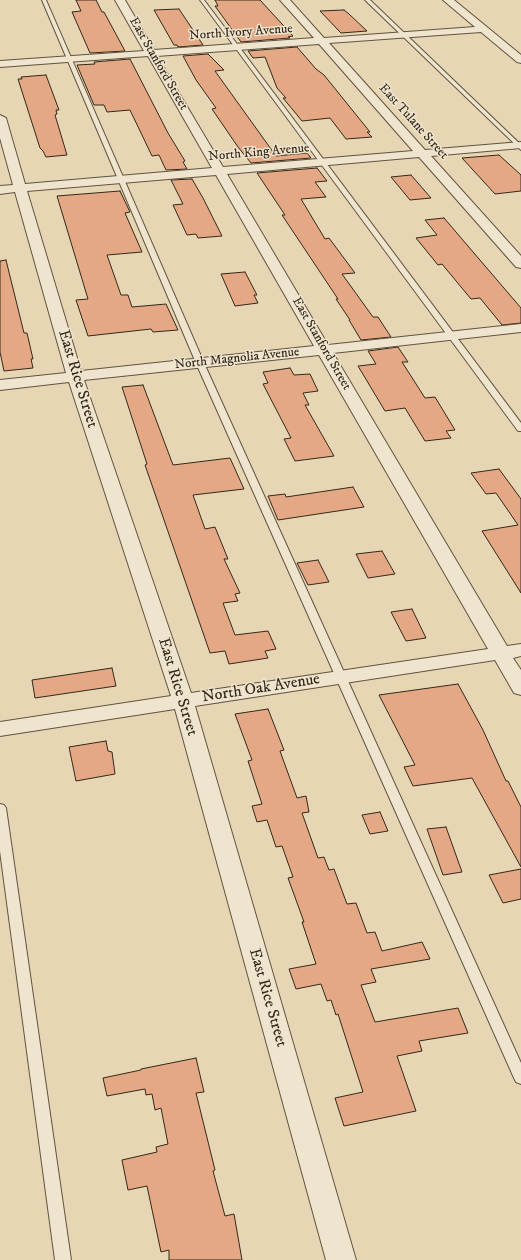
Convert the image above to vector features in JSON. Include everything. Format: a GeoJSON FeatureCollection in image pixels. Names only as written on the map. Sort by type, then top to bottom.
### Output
{"type":"FeatureCollection","features":[{"type":"Feature","properties":{"kind":"street","name":"East Stanford Street"},"geometry":{"type":"LineString","coordinates":[[120,0],[521,688]]}},
{"type":"Feature","properties":{"kind":"street","name":"East Tulane Street"},"geometry":{"type":"LineString","coordinates":[[285,0],[521,264]]}},
{"type":"Feature","properties":{"kind":"street"},"geometry":{"type":"LineString","coordinates":[[448,0],[521,60]]}},
{"type":"Feature","properties":{"kind":"street","name":"North Ivory Avenue"},"geometry":{"type":"LineString","coordinates":[[0,64],[483,29]]}},
{"type":"Feature","properties":{"kind":"street","name":"East Rice Street"},"geometry":{"type":"LineString","coordinates":[[0,118],[75,377],[183,701],[341,1260]]}},
{"type":"Feature","properties":{"kind":"street","name":"North King Avenue"},"geometry":{"type":"LineString","coordinates":[[0,190],[422,153],[520,146]]}},
{"type":"Feature","properties":{"kind":"street","name":"North Magnolia Avenue"},"geometry":{"type":"LineString","coordinates":[[0,385],[521,328]]}},
{"type":"Feature","properties":{"kind":"street","name":"North Oak Avenue"},"geometry":{"type":"LineString","coordinates":[[0,729],[521,650]]}},
{"type":"Feature","properties":{"kind":"lane"},"geometry":{"type":"LineString","coordinates":[[44,0],[200,363],[521,1078]]}},
{"type":"Feature","properties":{"kind":"lane"},"geometry":{"type":"LineString","coordinates":[[202,0],[321,162],[453,335],[521,429]]}},
{"type":"Feature","properties":{"kind":"lane"},"geometry":{"type":"LineString","coordinates":[[367,0],[520,146]]}},
{"type":"Feature","properties":{"kind":"lane"},"geometry":{"type":"LineString","coordinates":[[0,808],[63,1260]]}},
{"type":"Feature","properties":{"kind":"building"},"geometry":{"type":"Polygon","coordinates":[[[76,0],[96,0],[125,51],[90,53],[72,12],[81,11],[76,0]]]}},
{"type":"Feature","properties":{"kind":"building"},"geometry":{"type":"Polygon","coordinates":[[[215,0],[260,0],[293,36],[288,37],[290,38],[241,42],[215,6],[218,6],[215,0]]]}},
{"type":"Feature","properties":{"kind":"building"},"geometry":{"type":"Polygon","coordinates":[[[179,9],[203,45],[178,47],[177,45],[174,45],[154,10],[179,9]]]}},
{"type":"Feature","properties":{"kind":"building"},"geometry":{"type":"Polygon","coordinates":[[[344,10],[367,31],[341,33],[320,11],[344,10]]]}},
{"type":"Feature","properties":{"kind":"building"},"geometry":{"type":"Polygon","coordinates":[[[297,47],[316,69],[324,75],[370,132],[367,132],[372,137],[346,139],[330,118],[302,121],[283,98],[286,98],[277,88],[265,57],[253,58],[248,51],[297,47]]]}},
{"type":"Feature","properties":{"kind":"building"},"geometry":{"type":"Polygon","coordinates":[[[208,54],[224,70],[215,71],[276,156],[307,153],[311,158],[251,163],[212,109],[216,108],[196,80],[183,56],[208,54]]]}},
{"type":"Feature","properties":{"kind":"building"},"geometry":{"type":"Polygon","coordinates":[[[130,59],[168,133],[185,161],[183,162],[187,169],[166,170],[159,155],[152,156],[130,110],[107,112],[104,105],[94,105],[77,65],[130,59]]]}},
{"type":"Feature","properties":{"kind":"building"},"geometry":{"type":"Polygon","coordinates":[[[46,75],[59,110],[56,110],[57,114],[55,115],[67,155],[46,157],[40,148],[18,79],[22,79],[21,77],[46,75]]]}},
{"type":"Feature","properties":{"kind":"building"},"geometry":{"type":"Polygon","coordinates":[[[499,155],[521,175],[521,191],[495,194],[462,158],[499,155]]]}},
{"type":"Feature","properties":{"kind":"building"},"geometry":{"type":"Polygon","coordinates":[[[317,168],[327,181],[315,182],[326,197],[301,199],[325,239],[329,238],[355,273],[342,274],[373,317],[378,317],[391,337],[361,340],[336,299],[338,299],[282,215],[285,215],[257,173],[317,168]]]}},
{"type":"Feature","properties":{"kind":"building"},"geometry":{"type":"Polygon","coordinates":[[[411,175],[431,198],[410,200],[391,177],[411,175]]]}},
{"type":"Feature","properties":{"kind":"building"},"geometry":{"type":"Polygon","coordinates":[[[192,179],[222,236],[198,238],[196,234],[187,235],[173,205],[183,204],[171,180],[192,179]]]}},
{"type":"Feature","properties":{"kind":"building"},"geometry":{"type":"Polygon","coordinates":[[[120,191],[130,212],[125,213],[142,252],[107,255],[121,295],[128,295],[132,307],[166,304],[178,330],[153,332],[151,329],[88,336],[76,300],[88,299],[57,196],[120,191]]]}},
{"type":"Feature","properties":{"kind":"building"},"geometry":{"type":"Polygon","coordinates":[[[444,218],[521,308],[521,323],[502,325],[480,298],[471,299],[442,264],[438,265],[416,238],[437,235],[425,220],[444,218]]]}},
{"type":"Feature","properties":{"kind":"building"},"geometry":{"type":"Polygon","coordinates":[[[6,260],[24,333],[27,333],[33,359],[31,359],[33,368],[4,371],[0,352],[0,261],[6,260]]]}},
{"type":"Feature","properties":{"kind":"building"},"geometry":{"type":"Polygon","coordinates":[[[245,272],[257,295],[254,295],[258,303],[235,306],[221,274],[245,272]]]}},
{"type":"Feature","properties":{"kind":"building"},"geometry":{"type":"Polygon","coordinates":[[[398,347],[408,362],[402,362],[425,398],[435,397],[455,430],[446,431],[451,438],[425,441],[405,408],[385,411],[358,366],[376,364],[368,351],[398,347]]]}},
{"type":"Feature","properties":{"kind":"building"},"geometry":{"type":"Polygon","coordinates":[[[290,368],[294,375],[310,374],[318,391],[303,393],[309,405],[305,405],[334,456],[295,461],[284,439],[291,438],[263,384],[268,383],[263,372],[290,368]]]}},
{"type":"Feature","properties":{"kind":"building"},"geometry":{"type":"Polygon","coordinates":[[[143,385],[173,465],[230,458],[244,489],[193,495],[205,529],[215,527],[228,559],[224,559],[240,593],[235,594],[238,601],[223,603],[235,635],[268,631],[276,649],[265,651],[268,658],[229,664],[225,651],[210,653],[145,465],[147,464],[122,387],[143,385]]]}},
{"type":"Feature","properties":{"kind":"building"},"geometry":{"type":"Polygon","coordinates":[[[499,469],[521,499],[521,593],[482,531],[518,525],[496,493],[486,494],[471,473],[499,469]]]}},
{"type":"Feature","properties":{"kind":"building"},"geometry":{"type":"Polygon","coordinates":[[[353,487],[364,507],[278,520],[268,496],[285,494],[286,497],[353,487]]]}},
{"type":"Feature","properties":{"kind":"building"},"geometry":{"type":"Polygon","coordinates":[[[382,551],[395,574],[368,578],[356,554],[382,551]]]}},
{"type":"Feature","properties":{"kind":"building"},"geometry":{"type":"Polygon","coordinates":[[[318,560],[329,582],[308,585],[297,563],[318,560]]]}},
{"type":"Feature","properties":{"kind":"building"},"geometry":{"type":"Polygon","coordinates":[[[412,609],[426,638],[406,641],[391,612],[412,609]]]}},
{"type":"Feature","properties":{"kind":"building"},"geometry":{"type":"Polygon","coordinates":[[[112,668],[116,686],[35,698],[32,680],[112,668]]]}},
{"type":"Feature","properties":{"kind":"building"},"geometry":{"type":"Polygon","coordinates":[[[458,684],[483,730],[506,781],[508,781],[521,807],[521,867],[472,778],[413,786],[404,767],[415,765],[379,695],[458,684]]]}},
{"type":"Feature","properties":{"kind":"building"},"geometry":{"type":"Polygon","coordinates":[[[268,709],[284,750],[280,751],[297,798],[306,796],[309,812],[302,813],[318,858],[324,857],[329,870],[334,869],[347,904],[356,903],[367,933],[375,932],[382,951],[422,942],[430,959],[371,969],[376,982],[361,985],[375,1022],[458,1008],[468,1033],[419,1041],[422,1051],[397,1056],[416,1111],[344,1126],[335,1098],[363,1092],[338,1014],[336,1015],[331,1000],[327,1001],[321,984],[296,989],[289,969],[316,964],[302,922],[304,922],[288,878],[293,877],[282,846],[276,847],[267,820],[257,822],[252,806],[262,804],[248,761],[252,760],[235,714],[268,709]]]}},
{"type":"Feature","properties":{"kind":"building"},"geometry":{"type":"Polygon","coordinates":[[[106,741],[108,751],[112,752],[115,774],[76,781],[69,747],[106,741]]]}},
{"type":"Feature","properties":{"kind":"building"},"geometry":{"type":"Polygon","coordinates":[[[380,812],[388,831],[370,834],[362,815],[380,812]]]}},
{"type":"Feature","properties":{"kind":"building"},"geometry":{"type":"Polygon","coordinates":[[[446,827],[462,872],[443,875],[427,829],[446,827]]]}},
{"type":"Feature","properties":{"kind":"building"},"geometry":{"type":"Polygon","coordinates":[[[521,869],[521,899],[503,903],[489,875],[521,869]]]}},
{"type":"Feature","properties":{"kind":"building"},"geometry":{"type":"Polygon","coordinates":[[[196,1058],[204,1092],[196,1093],[215,1170],[213,1171],[225,1216],[234,1214],[242,1260],[169,1260],[169,1250],[161,1252],[147,1186],[128,1190],[122,1160],[157,1152],[156,1147],[168,1144],[161,1108],[155,1110],[152,1094],[146,1095],[145,1089],[107,1096],[103,1078],[196,1058]]]}}]}
